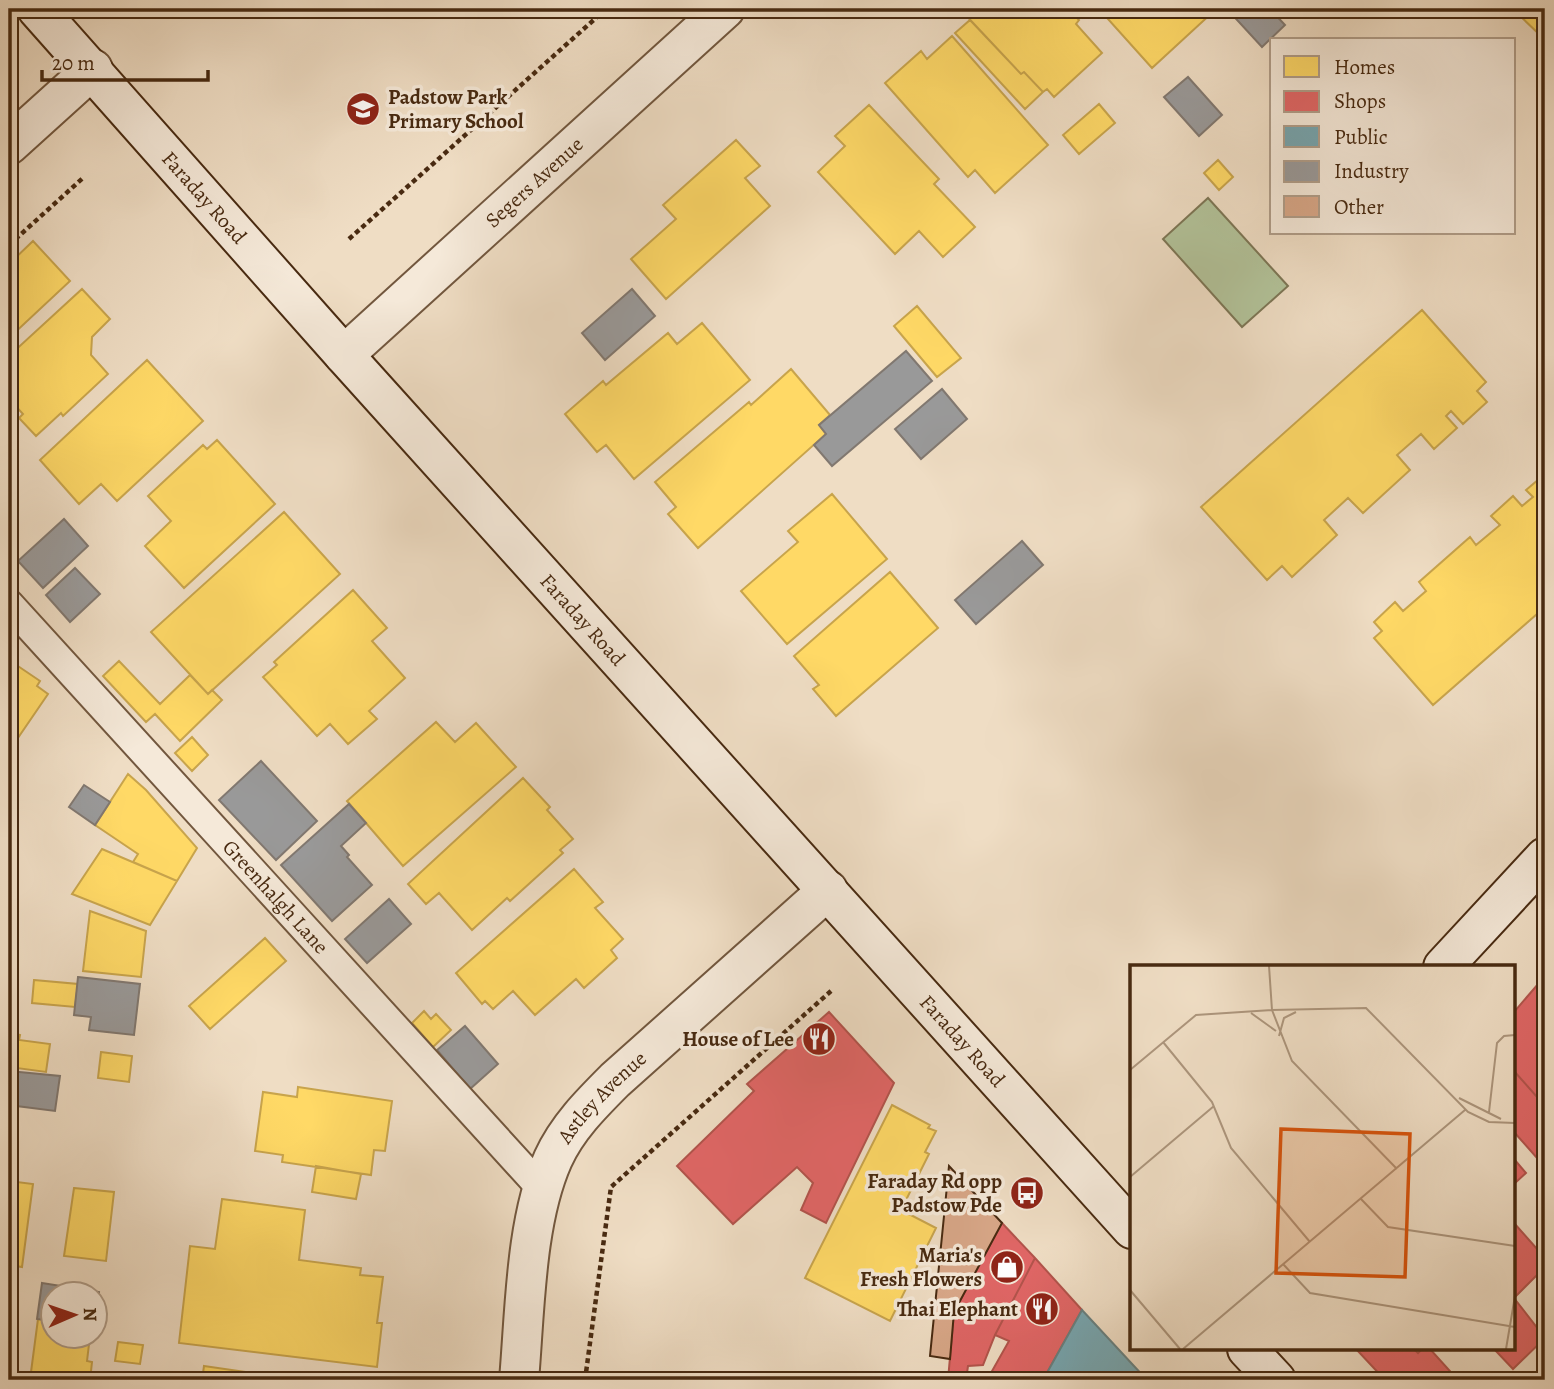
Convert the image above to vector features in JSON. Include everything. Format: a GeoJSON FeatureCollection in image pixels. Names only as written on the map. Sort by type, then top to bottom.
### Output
{"type":"FeatureCollection","features":[{"type":"Feature","properties":{"kind":"main road","name":"Faraday Road"},"geometry":{"type":"LineString","coordinates":[[37,9],[344,355],[1130,1227]]}},
{"type":"Feature","properties":{"kind":"main road","name":"Segers Avenue"},"geometry":{"type":"LineString","coordinates":[[344,355],[725,9]]}},
{"type":"Feature","properties":{"kind":"main road"},"geometry":{"type":"LineString","coordinates":[[9,145],[93,69]]}},
{"type":"Feature","properties":{"kind":"main road"},"geometry":{"type":"LineString","coordinates":[[1445,965],[1545,857]]}},
{"type":"Feature","properties":{"kind":"main road","name":"Astley Avenue"},"geometry":{"type":"LineString","coordinates":[[519,1380],[534,1226],[542,1189],[553,1159],[571,1129],[592,1102],[828,890]]}},
{"type":"Feature","properties":{"kind":"main road"},"geometry":{"type":"LineString","coordinates":[[1248,1350],[1276,1380]]}},
{"type":"Feature","properties":{"kind":"lane","name":"Greenhalgh Lane"},"geometry":{"type":"LineString","coordinates":[[9,604],[542,1189]]}},
{"type":"Feature","properties":{"kind":"path"},"geometry":{"type":"LineString","coordinates":[[349,239],[606,9]]}},
{"type":"Feature","properties":{"kind":"path"},"geometry":{"type":"LineString","coordinates":[[9,245],[84,177]]}},
{"type":"Feature","properties":{"kind":"path"},"geometry":{"type":"LineString","coordinates":[[585,1380],[611,1187],[831,991]]}},
{"type":"Feature","properties":{"kind":"green space"},"geometry":{"type":"Polygon","coordinates":[[[1208,198],[1288,286],[1242,327],[1163,239],[1208,198]]]}},
{"type":"Feature","properties":{"kind":"building: Homes"},"geometry":{"type":"Polygon","coordinates":[[[960,9],[1069,9],[1079,20],[1076,24],[1102,53],[1054,97],[1047,89],[1043,92],[1024,72],[1021,74],[960,9]]]}},
{"type":"Feature","properties":{"kind":"building: Homes"},"geometry":{"type":"Polygon","coordinates":[[[1099,9],[1212,9],[1214,11],[1152,68],[1099,9]]]}},
{"type":"Feature","properties":{"kind":"building: Homes"},"geometry":{"type":"Polygon","coordinates":[[[1521,9],[1545,9],[1545,40],[1517,13],[1521,9]]]}},
{"type":"Feature","properties":{"kind":"building: Homes"},"geometry":{"type":"Polygon","coordinates":[[[970,20],[1021,74],[1024,72],[1043,92],[1025,109],[955,33],[970,20]]]}},
{"type":"Feature","properties":{"kind":"building: Homes"},"geometry":{"type":"Polygon","coordinates":[[[952,36],[1048,145],[995,193],[975,170],[968,177],[885,83],[921,51],[927,59],[952,36]]]}},
{"type":"Feature","properties":{"kind":"building: Homes"},"geometry":{"type":"Polygon","coordinates":[[[1099,104],[1115,123],[1079,154],[1063,135],[1099,104]]]}},
{"type":"Feature","properties":{"kind":"building: Homes"},"geometry":{"type":"Polygon","coordinates":[[[869,105],[939,179],[934,184],[975,227],[943,257],[919,231],[895,254],[818,172],[845,146],[835,136],[869,105]]]}},
{"type":"Feature","properties":{"kind":"building: Homes"},"geometry":{"type":"Polygon","coordinates":[[[736,140],[760,166],[745,178],[770,206],[666,299],[631,259],[676,219],[663,205],[736,140]]]}},
{"type":"Feature","properties":{"kind":"building: Homes"},"geometry":{"type":"Polygon","coordinates":[[[1218,160],[1233,177],[1219,190],[1204,173],[1218,160]]]}},
{"type":"Feature","properties":{"kind":"building: Homes"},"geometry":{"type":"Polygon","coordinates":[[[33,241],[70,281],[9,338],[9,264],[33,241]]]}},
{"type":"Feature","properties":{"kind":"building: Homes"},"geometry":{"type":"Polygon","coordinates":[[[82,289],[110,319],[92,337],[91,355],[108,374],[63,416],[61,413],[36,436],[19,418],[23,414],[9,399],[9,363],[13,359],[10,355],[82,289]]]}},
{"type":"Feature","properties":{"kind":"building: Homes"},"geometry":{"type":"Polygon","coordinates":[[[917,306],[961,358],[937,377],[894,326],[917,306]]]}},
{"type":"Feature","properties":{"kind":"building: Homes"},"geometry":{"type":"Polygon","coordinates":[[[1422,310],[1486,382],[1477,391],[1487,402],[1463,424],[1451,411],[1446,416],[1457,428],[1434,449],[1421,434],[1397,455],[1410,470],[1363,513],[1348,498],[1324,520],[1337,535],[1292,577],[1282,566],[1267,580],[1201,507],[1422,310]]]}},
{"type":"Feature","properties":{"kind":"building: Homes"},"geometry":{"type":"Polygon","coordinates":[[[702,323],[750,380],[634,479],[606,445],[597,452],[565,414],[603,381],[606,385],[668,333],[677,344],[702,323]]]}},
{"type":"Feature","properties":{"kind":"building: Homes"},"geometry":{"type":"Polygon","coordinates":[[[147,360],[203,421],[117,501],[101,484],[79,504],[40,460],[147,360]]]}},
{"type":"Feature","properties":{"kind":"building: Homes"},"geometry":{"type":"Polygon","coordinates":[[[791,369],[830,415],[819,425],[826,434],[698,548],[668,514],[676,507],[655,482],[749,402],[751,405],[791,369]]]}},
{"type":"Feature","properties":{"kind":"building: Homes"},"geometry":{"type":"Polygon","coordinates":[[[217,440],[275,504],[184,588],[145,546],[171,521],[148,496],[203,445],[207,449],[217,440]]]}},
{"type":"Feature","properties":{"kind":"building: Homes"},"geometry":{"type":"Polygon","coordinates":[[[1545,474],[1545,607],[1433,705],[1374,638],[1382,631],[1374,622],[1395,602],[1403,611],[1426,591],[1419,582],[1470,537],[1476,545],[1500,525],[1491,516],[1513,496],[1522,506],[1533,497],[1526,490],[1545,474]]]}},
{"type":"Feature","properties":{"kind":"building: Homes"},"geometry":{"type":"Polygon","coordinates":[[[832,494],[887,559],[787,644],[741,591],[798,542],[788,531],[832,494]]]}},
{"type":"Feature","properties":{"kind":"building: Homes"},"geometry":{"type":"Polygon","coordinates":[[[284,512],[340,574],[208,694],[151,632],[284,512]]]}},
{"type":"Feature","properties":{"kind":"building: Homes"},"geometry":{"type":"Polygon","coordinates":[[[890,572],[938,628],[836,716],[813,689],[819,685],[794,656],[890,572]]]}},
{"type":"Feature","properties":{"kind":"building: Homes"},"geometry":{"type":"Polygon","coordinates":[[[353,590],[387,628],[372,641],[405,678],[369,711],[377,719],[348,744],[330,724],[317,736],[263,677],[277,665],[274,662],[353,590]]]}},
{"type":"Feature","properties":{"kind":"building: Homes"},"geometry":{"type":"Polygon","coordinates":[[[9,660],[40,681],[37,686],[48,694],[9,751],[9,660]]]}},
{"type":"Feature","properties":{"kind":"building: Homes"},"geometry":{"type":"Polygon","coordinates":[[[119,661],[160,704],[190,675],[208,694],[212,690],[222,700],[180,741],[155,714],[146,722],[103,676],[119,661]]]}},
{"type":"Feature","properties":{"kind":"building: Homes"},"geometry":{"type":"Polygon","coordinates":[[[436,722],[455,742],[476,723],[516,767],[403,866],[347,801],[436,722]]]}},
{"type":"Feature","properties":{"kind":"building: Homes"},"geometry":{"type":"Polygon","coordinates":[[[192,737],[208,755],[192,771],[175,753],[192,737]]]}},
{"type":"Feature","properties":{"kind":"building: Homes"},"geometry":{"type":"Polygon","coordinates":[[[128,774],[146,790],[197,848],[177,881],[133,862],[138,854],[95,825],[128,774]]]}},
{"type":"Feature","properties":{"kind":"building: Homes"},"geometry":{"type":"Polygon","coordinates":[[[523,778],[550,807],[547,810],[573,839],[560,850],[563,853],[510,901],[507,898],[472,930],[439,893],[426,904],[408,884],[523,778]]]}},
{"type":"Feature","properties":{"kind":"building: Homes"},"geometry":{"type":"Polygon","coordinates":[[[102,849],[177,881],[150,925],[72,894],[102,849]]]}},
{"type":"Feature","properties":{"kind":"building: Homes"},"geometry":{"type":"Polygon","coordinates":[[[574,869],[603,902],[595,908],[623,939],[611,950],[617,958],[584,988],[576,979],[535,1015],[513,991],[493,1009],[485,1001],[482,1004],[456,973],[574,869]]]}},
{"type":"Feature","properties":{"kind":"building: Homes"},"geometry":{"type":"Polygon","coordinates":[[[9,911],[18,912],[12,961],[9,961],[9,911]]]}},
{"type":"Feature","properties":{"kind":"building: Homes"},"geometry":{"type":"Polygon","coordinates":[[[90,911],[146,931],[141,977],[83,971],[90,911]]]}},
{"type":"Feature","properties":{"kind":"building: Homes"},"geometry":{"type":"Polygon","coordinates":[[[265,938],[286,961],[210,1029],[189,1006],[265,938]]]}},
{"type":"Feature","properties":{"kind":"building: Homes"},"geometry":{"type":"Polygon","coordinates":[[[34,980],[78,984],[75,1007],[32,1003],[34,980]]]}},
{"type":"Feature","properties":{"kind":"building: Homes"},"geometry":{"type":"Polygon","coordinates":[[[424,1011],[431,1019],[436,1014],[451,1030],[433,1047],[412,1023],[424,1011]]]}},
{"type":"Feature","properties":{"kind":"building: Homes"},"geometry":{"type":"Polygon","coordinates":[[[9,1030],[20,1035],[19,1040],[50,1044],[46,1072],[9,1067],[9,1030]]]}},
{"type":"Feature","properties":{"kind":"building: Homes"},"geometry":{"type":"Polygon","coordinates":[[[101,1052],[132,1056],[129,1082],[98,1078],[101,1052]]]}},
{"type":"Feature","properties":{"kind":"building: Homes"},"geometry":{"type":"Polygon","coordinates":[[[298,1087],[392,1101],[385,1151],[374,1150],[371,1175],[282,1162],[283,1155],[255,1151],[263,1092],[297,1097],[298,1087]]]}},
{"type":"Feature","properties":{"kind":"building: Homes"},"geometry":{"type":"Polygon","coordinates":[[[892,1105],[930,1125],[928,1128],[936,1131],[925,1152],[929,1154],[901,1210],[936,1228],[890,1321],[805,1278],[892,1105]]]}},
{"type":"Feature","properties":{"kind":"building: Homes"},"geometry":{"type":"Polygon","coordinates":[[[316,1166],[361,1174],[356,1199],[312,1192],[316,1166]]]}},
{"type":"Feature","properties":{"kind":"building: Homes"},"geometry":{"type":"Polygon","coordinates":[[[9,1181],[33,1184],[22,1267],[9,1265],[9,1181]]]}},
{"type":"Feature","properties":{"kind":"building: Homes"},"geometry":{"type":"Polygon","coordinates":[[[74,1188],[114,1192],[106,1261],[64,1256],[74,1188]]]}},
{"type":"Feature","properties":{"kind":"building: Homes"},"geometry":{"type":"Polygon","coordinates":[[[222,1199],[305,1210],[299,1260],[361,1268],[360,1275],[383,1277],[377,1323],[382,1323],[377,1367],[179,1343],[190,1246],[215,1249],[222,1199]]]}},
{"type":"Feature","properties":{"kind":"building: Homes"},"geometry":{"type":"Polygon","coordinates":[[[38,1319],[38,1350],[88,1350],[87,1361],[92,1362],[90,1380],[31,1372],[38,1319]]]}},
{"type":"Feature","properties":{"kind":"building: Homes"},"geometry":{"type":"Polygon","coordinates":[[[118,1342],[143,1345],[140,1364],[115,1361],[118,1342]]]}},
{"type":"Feature","properties":{"kind":"building: Homes"},"geometry":{"type":"Polygon","coordinates":[[[204,1366],[267,1375],[266,1380],[202,1380],[204,1366]]]}},
{"type":"Feature","properties":{"kind":"building: Shops"},"geometry":{"type":"Polygon","coordinates":[[[1545,976],[1545,1106],[1516,1073],[1516,1010],[1545,976]]]}},
{"type":"Feature","properties":{"kind":"building: Shops"},"geometry":{"type":"Polygon","coordinates":[[[829,1012],[894,1083],[826,1223],[801,1210],[813,1183],[797,1167],[733,1224],[677,1166],[754,1091],[747,1084],[829,1012]]]}},
{"type":"Feature","properties":{"kind":"building: Shops"},"geometry":{"type":"Polygon","coordinates":[[[1516,1073],[1545,1106],[1545,1167],[1516,1134],[1516,1073]]]}},
{"type":"Feature","properties":{"kind":"building: Shops"},"geometry":{"type":"Polygon","coordinates":[[[1516,1161],[1526,1173],[1516,1182],[1516,1161]]]}},
{"type":"Feature","properties":{"kind":"building: Shops"},"geometry":{"type":"Polygon","coordinates":[[[1002,1223],[1035,1258],[995,1335],[983,1365],[968,1366],[966,1380],[948,1380],[954,1312],[1002,1223]]]}},
{"type":"Feature","properties":{"kind":"building: Shops"},"geometry":{"type":"Polygon","coordinates":[[[1516,1225],[1545,1258],[1545,1267],[1516,1296],[1516,1225]]]}},
{"type":"Feature","properties":{"kind":"building: Shops"},"geometry":{"type":"Polygon","coordinates":[[[1035,1258],[1082,1310],[1043,1380],[987,1380],[1009,1341],[995,1335],[1035,1258]]]}},
{"type":"Feature","properties":{"kind":"building: Shops"},"geometry":{"type":"Polygon","coordinates":[[[1516,1301],[1545,1338],[1513,1369],[1495,1350],[1516,1350],[1516,1301]]]}},
{"type":"Feature","properties":{"kind":"building: Shops"},"geometry":{"type":"Polygon","coordinates":[[[1357,1350],[1415,1350],[1418,1353],[1421,1350],[1431,1350],[1458,1380],[1385,1380],[1357,1350]]]}},
{"type":"Feature","properties":{"kind":"building: Public"},"geometry":{"type":"Polygon","coordinates":[[[1082,1310],[1147,1380],[1043,1380],[1082,1310]]]}},
{"type":"Feature","properties":{"kind":"building: Industry"},"geometry":{"type":"Polygon","coordinates":[[[1227,9],[1270,9],[1285,25],[1262,47],[1227,9]]]}},
{"type":"Feature","properties":{"kind":"building: Industry"},"geometry":{"type":"Polygon","coordinates":[[[1188,77],[1222,115],[1199,136],[1164,97],[1188,77]]]}},
{"type":"Feature","properties":{"kind":"building: Industry"},"geometry":{"type":"Polygon","coordinates":[[[632,289],[655,316],[605,360],[582,333],[632,289]]]}},
{"type":"Feature","properties":{"kind":"building: Industry"},"geometry":{"type":"Polygon","coordinates":[[[906,351],[932,381],[832,466],[814,445],[826,434],[819,425],[906,351]]]}},
{"type":"Feature","properties":{"kind":"building: Industry"},"geometry":{"type":"Polygon","coordinates":[[[942,389],[967,419],[921,459],[895,429],[942,389]]]}},
{"type":"Feature","properties":{"kind":"building: Industry"},"geometry":{"type":"Polygon","coordinates":[[[64,519],[88,546],[43,588],[18,561],[64,519]]]}},
{"type":"Feature","properties":{"kind":"building: Industry"},"geometry":{"type":"Polygon","coordinates":[[[1022,541],[1043,565],[976,624],[955,600],[1022,541]]]}},
{"type":"Feature","properties":{"kind":"building: Industry"},"geometry":{"type":"Polygon","coordinates":[[[75,568],[100,594],[70,622],[46,595],[75,568]]]}},
{"type":"Feature","properties":{"kind":"building: Industry"},"geometry":{"type":"Polygon","coordinates":[[[261,761],[317,821],[276,860],[219,800],[261,761]]]}},
{"type":"Feature","properties":{"kind":"building: Industry"},"geometry":{"type":"Polygon","coordinates":[[[84,785],[110,802],[95,825],[69,807],[84,785]]]}},
{"type":"Feature","properties":{"kind":"building: Industry"},"geometry":{"type":"Polygon","coordinates":[[[349,804],[366,823],[341,846],[349,855],[347,857],[372,885],[332,921],[281,865],[349,804]]]}},
{"type":"Feature","properties":{"kind":"building: Industry"},"geometry":{"type":"Polygon","coordinates":[[[389,899],[411,924],[367,963],[345,939],[389,899]]]}},
{"type":"Feature","properties":{"kind":"building: Industry"},"geometry":{"type":"Polygon","coordinates":[[[78,977],[140,984],[134,1035],[89,1030],[91,1017],[74,1015],[78,977]]]}},
{"type":"Feature","properties":{"kind":"building: Industry"},"geometry":{"type":"Polygon","coordinates":[[[465,1026],[498,1064],[470,1089],[437,1050],[465,1026]]]}},
{"type":"Feature","properties":{"kind":"building: Industry"},"geometry":{"type":"Polygon","coordinates":[[[9,1071],[60,1076],[55,1111],[9,1105],[9,1071]]]}},
{"type":"Feature","properties":{"kind":"building: Other"},"geometry":{"type":"Polygon","coordinates":[[[949,1166],[1002,1223],[954,1312],[950,1359],[930,1356],[949,1166]]]}},
{"type":"Feature","properties":{"kind":"place","name":"Padstow Park Primary School"},"geometry":{"type":"Point","coordinates":[363,109]}},
{"type":"Feature","properties":{"kind":"place","name":"House of Lee"},"geometry":{"type":"Point","coordinates":[819,1039]}},
{"type":"Feature","properties":{"kind":"place","name":"Faraday Rd opp Padstow Pde"},"geometry":{"type":"Point","coordinates":[1027,1193]}},
{"type":"Feature","properties":{"kind":"place","name":"Maria's Fresh Flowers"},"geometry":{"type":"Point","coordinates":[1007,1267]}},
{"type":"Feature","properties":{"kind":"place","name":"Thai Elephant"},"geometry":{"type":"Point","coordinates":[1042,1309]}}]}
